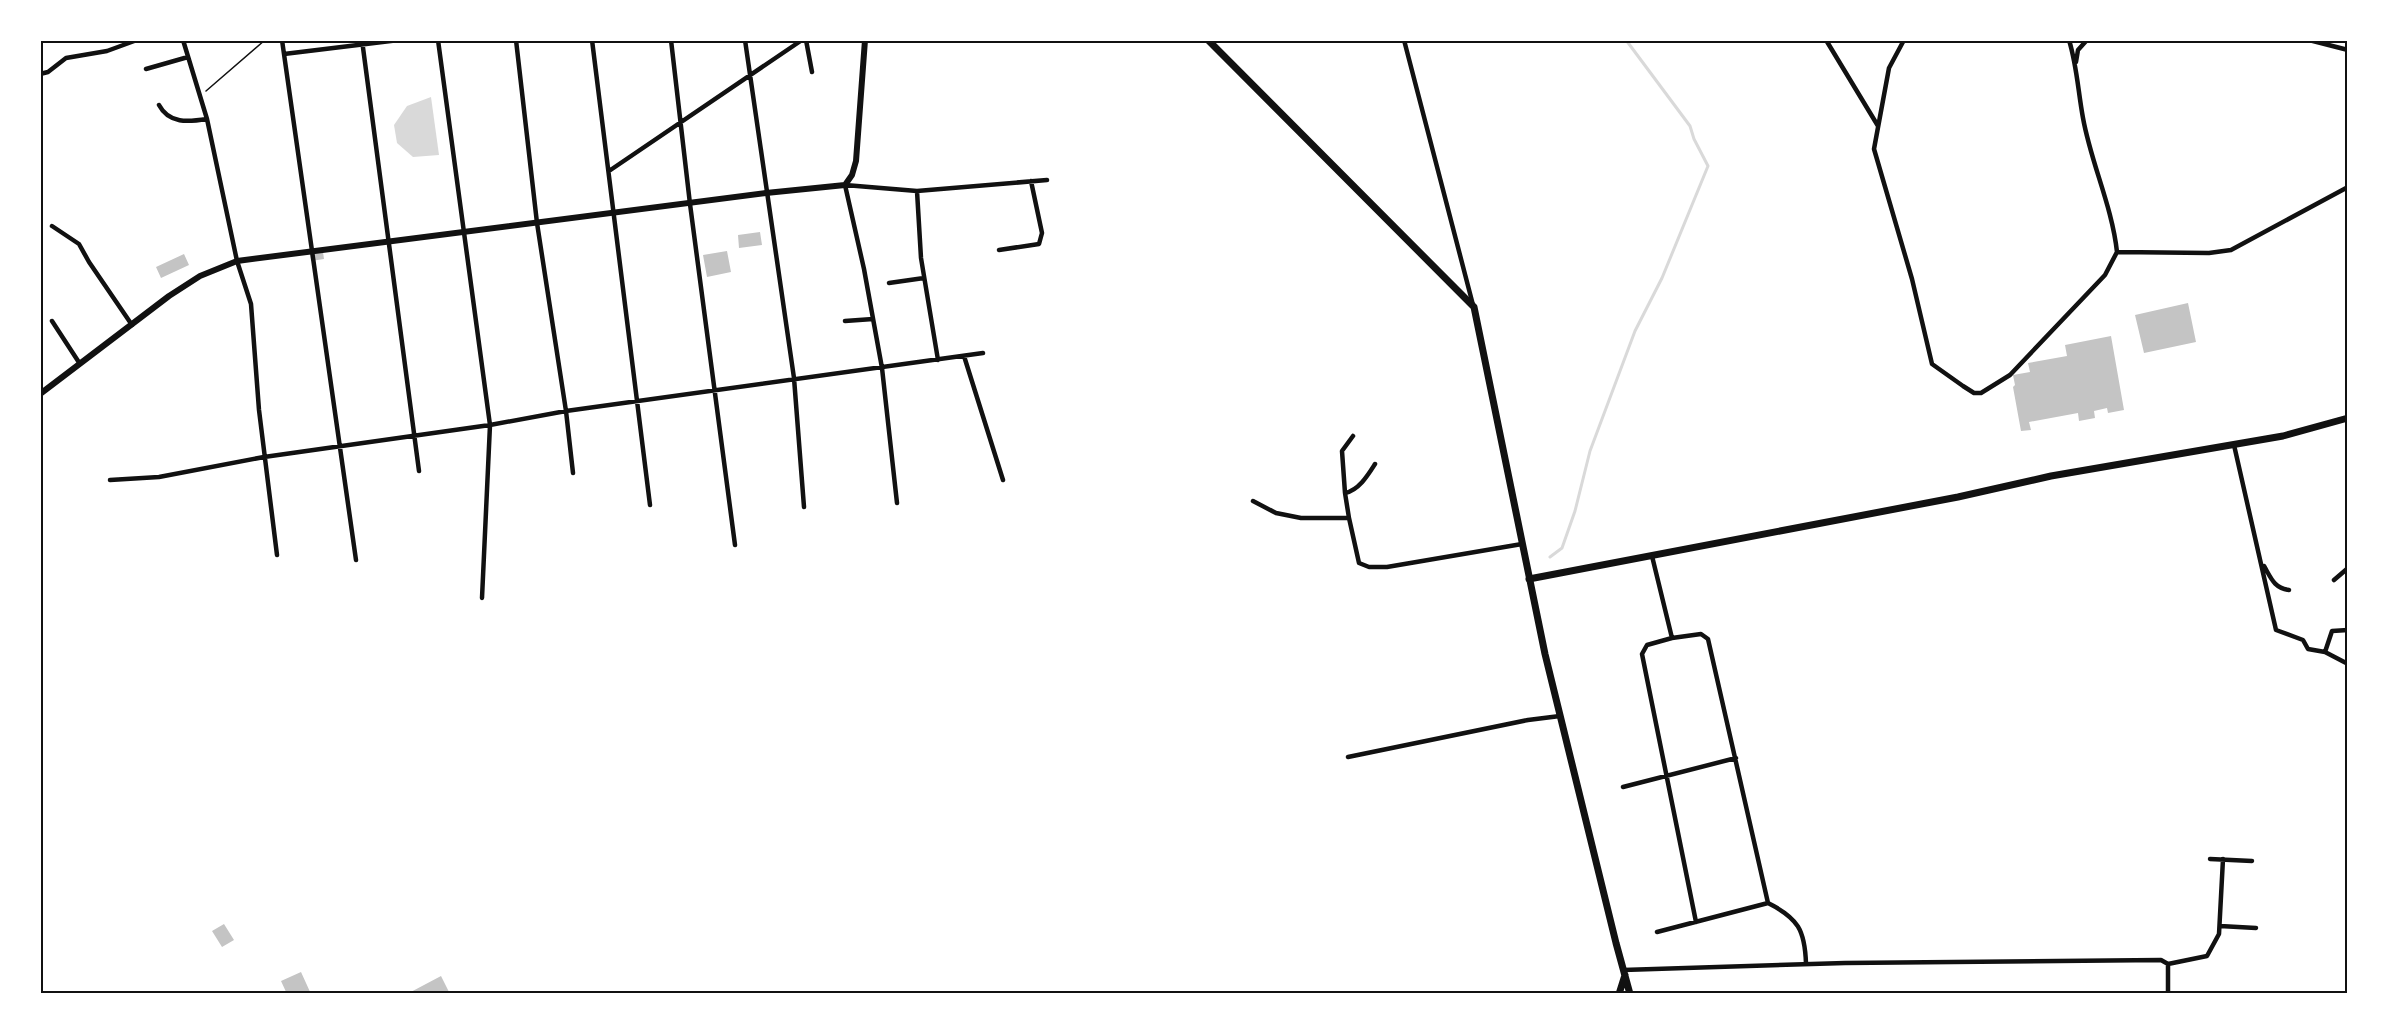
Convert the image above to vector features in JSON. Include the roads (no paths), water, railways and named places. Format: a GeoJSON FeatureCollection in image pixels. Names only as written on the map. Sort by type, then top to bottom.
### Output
{"type":"FeatureCollection","features":[{"type":"Feature","properties":{"kind":"main road"},"geometry":{"type":"LineString","coordinates":[[1208,40],[1415,245],[1474,307],[1529,579],[1560,716],[1630,993]]}},
{"type":"Feature","properties":{"kind":"main road"},"geometry":{"type":"LineString","coordinates":[[1529,579],[1958,497],[2051,476],[2283,436],[2348,418]]}},
{"type":"Feature","properties":{"kind":"main road"},"geometry":{"type":"LineString","coordinates":[[1619,993],[1624,972]]}},
{"type":"Feature","properties":{"kind":"street"},"geometry":{"type":"LineString","coordinates":[[40,74],[48,72],[66,58],[107,51],[137,40]]}},
{"type":"Feature","properties":{"kind":"street"},"geometry":{"type":"LineString","coordinates":[[183,40],[207,119],[237,261],[250,304],[264,457],[277,555]]}},
{"type":"Feature","properties":{"kind":"street"},"geometry":{"type":"LineString","coordinates":[[282,40],[356,561]]}},
{"type":"Feature","properties":{"kind":"street"},"geometry":{"type":"LineString","coordinates":[[284,54],[399,40]]}},
{"type":"Feature","properties":{"kind":"street"},"geometry":{"type":"LineString","coordinates":[[438,40],[490,425],[482,598]]}},
{"type":"Feature","properties":{"kind":"street"},"geometry":{"type":"LineString","coordinates":[[516,40],[537,223],[566,411],[573,473]]}},
{"type":"Feature","properties":{"kind":"street"},"geometry":{"type":"LineString","coordinates":[[592,40],[650,505]]}},
{"type":"Feature","properties":{"kind":"street"},"geometry":{"type":"LineString","coordinates":[[670,40],[735,545]]}},
{"type":"Feature","properties":{"kind":"street"},"geometry":{"type":"LineString","coordinates":[[745,40],[794,378],[804,507]]}},
{"type":"Feature","properties":{"kind":"street"},"geometry":{"type":"LineString","coordinates":[[609,171],[802,40]]}},
{"type":"Feature","properties":{"kind":"street"},"geometry":{"type":"LineString","coordinates":[[806,40],[812,72]]}},
{"type":"Feature","properties":{"kind":"street"},"geometry":{"type":"LineString","coordinates":[[865,40],[856,160],[852,175],[845,185],[882,368],[897,502]]}},
{"type":"Feature","properties":{"kind":"street"},"geometry":{"type":"LineString","coordinates":[[1404,40],[1474,307]]}},
{"type":"Feature","properties":{"kind":"street"},"geometry":{"type":"LineString","coordinates":[[1826,40],[1878,126]]}},
{"type":"Feature","properties":{"kind":"street"},"geometry":{"type":"LineString","coordinates":[[1904,40],[1889,68],[1874,149],[1912,279],[1932,364],[1974,393],[1981,393],[2010,375],[2105,275],[2117,252],[2109,213],[2083,118],[2076,64],[2069,40]]}},
{"type":"Feature","properties":{"kind":"street"},"geometry":{"type":"LineString","coordinates":[[2076,64],[2078,50],[2087,40]]}},
{"type":"Feature","properties":{"kind":"street"},"geometry":{"type":"LineString","coordinates":[[2309,40],[2348,50]]}},
{"type":"Feature","properties":{"kind":"street"},"geometry":{"type":"LineString","coordinates":[[362,43],[419,471]]}},
{"type":"Feature","properties":{"kind":"street"},"geometry":{"type":"LineString","coordinates":[[146,69],[188,57]]}},
{"type":"Feature","properties":{"kind":"street"},"geometry":{"type":"LineString","coordinates":[[159,105],[163,113],[172,118],[186,122],[207,119]]}},
{"type":"Feature","properties":{"kind":"street"},"geometry":{"type":"LineString","coordinates":[[40,394],[200,276],[237,261],[766,193],[845,185],[917,191],[1047,180]]}},
{"type":"Feature","properties":{"kind":"street"},"geometry":{"type":"LineString","coordinates":[[999,250],[1039,244],[1042,233],[1031,181]]}},
{"type":"Feature","properties":{"kind":"street"},"geometry":{"type":"LineString","coordinates":[[2117,252],[2209,253],[2231,250],[2348,187]]}},
{"type":"Feature","properties":{"kind":"street"},"geometry":{"type":"LineString","coordinates":[[917,191],[924,278],[938,360]]}},
{"type":"Feature","properties":{"kind":"street"},"geometry":{"type":"LineString","coordinates":[[52,226],[79,244],[132,325]]}},
{"type":"Feature","properties":{"kind":"street"},"geometry":{"type":"LineString","coordinates":[[889,283],[924,278]]}},
{"type":"Feature","properties":{"kind":"street"},"geometry":{"type":"LineString","coordinates":[[845,321],[873,319]]}},
{"type":"Feature","properties":{"kind":"street"},"geometry":{"type":"LineString","coordinates":[[52,321],[80,364]]}},
{"type":"Feature","properties":{"kind":"street"},"geometry":{"type":"LineString","coordinates":[[110,480],[159,477],[264,457],[490,425],[566,411],[983,353]]}},
{"type":"Feature","properties":{"kind":"street"},"geometry":{"type":"LineString","coordinates":[[964,356],[1003,480]]}},
{"type":"Feature","properties":{"kind":"street"},"geometry":{"type":"LineString","coordinates":[[1353,436],[1342,451],[1345,493],[1359,563],[1369,567],[1387,567],[1427,558],[1522,544]]}},
{"type":"Feature","properties":{"kind":"street"},"geometry":{"type":"LineString","coordinates":[[2235,445],[2276,630],[2303,640],[2308,649],[2325,652],[2348,664]]}},
{"type":"Feature","properties":{"kind":"street"},"geometry":{"type":"LineString","coordinates":[[1345,493],[1350,492],[1366,478],[1375,464]]}},
{"type":"Feature","properties":{"kind":"street"},"geometry":{"type":"LineString","coordinates":[[1253,501],[1276,513],[1301,518],[1349,518]]}},
{"type":"Feature","properties":{"kind":"street"},"geometry":{"type":"LineString","coordinates":[[1652,556],[1672,638]]}},
{"type":"Feature","properties":{"kind":"street"},"geometry":{"type":"LineString","coordinates":[[2261,561],[2274,584],[2280,589],[2289,590]]}},
{"type":"Feature","properties":{"kind":"street"},"geometry":{"type":"LineString","coordinates":[[2334,580],[2348,568]]}},
{"type":"Feature","properties":{"kind":"street"},"geometry":{"type":"LineString","coordinates":[[2325,652],[2332,631],[2348,630]]}},
{"type":"Feature","properties":{"kind":"street"},"geometry":{"type":"LineString","coordinates":[[1696,922],[1642,654],[1647,645],[1672,638],[1701,634],[1708,639],[1768,903]]}},
{"type":"Feature","properties":{"kind":"street"},"geometry":{"type":"LineString","coordinates":[[1348,757],[1528,720],[1560,716]]}},
{"type":"Feature","properties":{"kind":"street"},"geometry":{"type":"LineString","coordinates":[[1623,787],[1736,759]]}},
{"type":"Feature","properties":{"kind":"street"},"geometry":{"type":"LineString","coordinates":[[2210,859],[2252,861]]}},
{"type":"Feature","properties":{"kind":"street"},"geometry":{"type":"LineString","coordinates":[[1624,972],[1806,964],[2161,960],[2168,964],[2207,956],[2219,934],[2223,859]]}},
{"type":"Feature","properties":{"kind":"street"},"geometry":{"type":"LineString","coordinates":[[1657,932],[1768,903],[1788,913],[1800,929],[1805,943],[1806,964]]}},
{"type":"Feature","properties":{"kind":"street"},"geometry":{"type":"LineString","coordinates":[[2220,926],[2256,928]]}},
{"type":"Feature","properties":{"kind":"street"},"geometry":{"type":"LineString","coordinates":[[2168,964],[2169,993]]}},
{"type":"Feature","properties":{"kind":"waterway"},"geometry":{"type":"LineString","coordinates":[[1550,557],[1562,548],[1575,511],[1590,451],[1635,331],[1662,278],[1708,166],[1690,126],[1626,40]]}}]}
